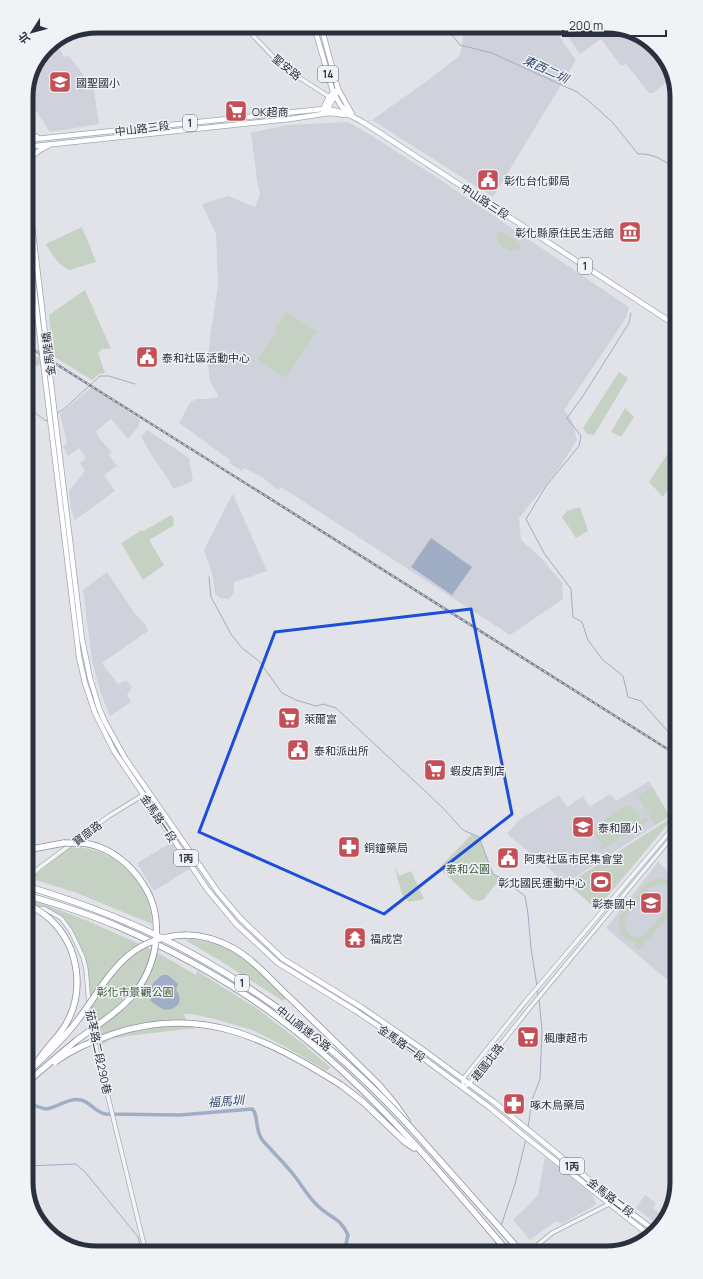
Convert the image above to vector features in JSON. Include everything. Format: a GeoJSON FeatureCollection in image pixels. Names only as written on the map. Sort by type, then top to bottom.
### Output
{"type":"FeatureCollection","features":[{"type":"Feature","properties":{"kind":"highway"},"geometry":{"type":"LineString","coordinates":[[33,849],[64,843],[88,844],[110,852],[128,865],[145,887],[154,907],[157,928],[154,954],[144,980],[137,990],[116,1010],[33,1077]]}},
{"type":"Feature","properties":{"kind":"highway","name":"中山高速公路"},"geometry":{"type":"LineString","coordinates":[[33,888],[111,915],[189,951],[247,986],[290,1016],[315,1035],[362,1077],[422,1139],[516,1246]]}},
{"type":"Feature","properties":{"kind":"highway","name":"中山高速公路"},"geometry":{"type":"LineString","coordinates":[[33,897],[119,926],[165,948],[214,975],[262,1006],[320,1051],[374,1102],[422,1153],[503,1246]]}},
{"type":"Feature","properties":{"kind":"highway"},"geometry":{"type":"LineString","coordinates":[[33,907],[46,915],[64,936],[73,956],[77,980],[76,996],[66,1025],[42,1053],[35,1066]]}},
{"type":"Feature","properties":{"kind":"highway"},"geometry":{"type":"LineString","coordinates":[[35,1066],[63,1039],[77,1022],[114,969],[125,957],[141,946],[154,940],[179,935],[201,936],[215,940],[234,949],[257,967],[380,1086],[395,1104],[412,1129]]}},
{"type":"Feature","properties":{"kind":"highway"},"geometry":{"type":"LineString","coordinates":[[33,1078],[71,1051],[83,1045],[122,1031],[143,1025],[185,1022],[208,1025],[249,1036],[296,1058],[341,1086],[362,1102],[405,1142],[422,1153]]}},
{"type":"Feature","properties":{"kind":"main road","name":"14"},"geometry":{"type":"LineString","coordinates":[[316,33],[333,97],[344,110],[352,116]]}},
{"type":"Feature","properties":{"kind":"main road","name":"14"},"geometry":{"type":"LineString","coordinates":[[323,33],[338,89],[352,116]]}},
{"type":"Feature","properties":{"kind":"main road"},"geometry":{"type":"LineString","coordinates":[[326,111],[338,89]]}},
{"type":"Feature","properties":{"kind":"main road","name":"中山路三段"},"geometry":{"type":"LineString","coordinates":[[33,146],[290,119],[326,111]]}},
{"type":"Feature","properties":{"kind":"main road","name":"中山路三段"},"geometry":{"type":"LineString","coordinates":[[33,139],[326,111],[352,116],[670,321]]}},
{"type":"Feature","properties":{"kind":"main road"},"geometry":{"type":"LineString","coordinates":[[33,136],[47,138]]}},
{"type":"Feature","properties":{"kind":"main road"},"geometry":{"type":"LineString","coordinates":[[33,155],[39,150],[54,144]]}},
{"type":"Feature","properties":{"kind":"main road","name":"金馬陸橋"},"geometry":{"type":"LineString","coordinates":[[33,235],[62,491]]}},
{"type":"Feature","properties":{"kind":"main road","name":"金馬陸橋"},"geometry":{"type":"LineString","coordinates":[[33,275],[62,491]]}},
{"type":"Feature","properties":{"kind":"main road","name":"金馬路一段"},"geometry":{"type":"LineString","coordinates":[[62,491],[82,639],[92,685],[99,708],[114,738],[149,794],[218,892],[241,919],[288,963],[359,1006],[395,1030],[494,1102]]}},
{"type":"Feature","properties":{"kind":"main road","name":"金馬路一段"},"geometry":{"type":"LineString","coordinates":[[62,491],[78,651],[85,683],[95,713],[109,742],[123,765],[216,901],[236,924],[273,959],[286,969],[356,1011],[396,1038],[489,1107]]}},
{"type":"Feature","properties":{"kind":"main road","name":"金馬路二段"},"geometry":{"type":"LineString","coordinates":[[494,1102],[615,1201],[651,1227]]}},
{"type":"Feature","properties":{"kind":"main road","name":"金馬路二段"},"geometry":{"type":"LineString","coordinates":[[489,1107],[645,1232]]}},
{"type":"Feature","properties":{"kind":"street","name":"聖安路"},"geometry":{"type":"LineString","coordinates":[[251,33],[283,67],[333,97]]}},
{"type":"Feature","properties":{"kind":"street","name":"寶廍路"},"geometry":{"type":"LineString","coordinates":[[33,874],[109,816],[143,795],[149,794]]}},
{"type":"Feature","properties":{"kind":"street","name":"建國北路"},"geometry":{"type":"LineString","coordinates":[[463,1088],[463,1079],[525,1002],[670,831]]}},
{"type":"Feature","properties":{"kind":"street","name":"建國北路"},"geometry":{"type":"LineString","coordinates":[[463,1088],[469,1084],[528,1010],[670,839]]}},
{"type":"Feature","properties":{"kind":"street","name":"茄苳路二段290巷"},"geometry":{"type":"LineString","coordinates":[[33,907],[45,909],[61,918],[70,930],[84,963],[95,1045],[144,1246]]}},
{"type":"Feature","properties":{"kind":"street"},"geometry":{"type":"LineString","coordinates":[[536,1246],[552,1233],[615,1201]]}},
{"type":"Feature","properties":{"kind":"highlighted area"},"geometry":{"type":"Polygon","coordinates":[[[471,609],[512,814],[384,914],[199,832],[275,632],[471,609]]]}},
{"type":"Feature","properties":{"kind":"shaded area"},"geometry":{"type":"Polygon","coordinates":[[[463,33],[557,33],[575,59],[575,62],[493,197],[372,120],[431,78],[460,55],[463,33]]]}},
{"type":"Feature","properties":{"kind":"shaded area"},"geometry":{"type":"Polygon","coordinates":[[[565,33],[610,33],[627,36],[642,44],[657,58],[668,81],[653,93],[649,93],[626,64],[621,66],[601,39],[580,54],[565,33]]]}},
{"type":"Feature","properties":{"kind":"shaded area","name":"國聖國小"},"geometry":{"type":"Polygon","coordinates":[[[58,47],[64,57],[68,55],[94,91],[99,124],[50,132],[33,106],[33,93],[38,72],[44,61],[58,47]]]}},
{"type":"Feature","properties":{"kind":"shaded area"},"geometry":{"type":"Polygon","coordinates":[[[348,122],[445,183],[629,307],[626,318],[564,410],[572,421],[577,440],[557,471],[519,518],[521,540],[541,558],[562,583],[563,599],[510,635],[281,487],[278,490],[263,478],[244,468],[242,471],[229,463],[230,460],[179,423],[191,401],[194,401],[195,399],[219,397],[210,381],[208,366],[210,337],[218,285],[216,234],[202,204],[228,196],[255,207],[260,195],[251,133],[287,125],[348,122]]]}},
{"type":"Feature","properties":{"kind":"shaded area"},"geometry":{"type":"Polygon","coordinates":[[[91,388],[95,389],[140,420],[139,426],[128,439],[111,419],[96,431],[99,438],[112,452],[109,455],[117,466],[104,475],[115,491],[75,520],[71,509],[69,491],[85,471],[80,463],[86,458],[79,448],[68,456],[63,447],[67,443],[60,414],[91,388]]]}},
{"type":"Feature","properties":{"kind":"shaded area"},"geometry":{"type":"Polygon","coordinates":[[[147,430],[189,458],[193,481],[173,489],[141,437],[147,430]]]}},
{"type":"Feature","properties":{"kind":"shaded area"},"geometry":{"type":"Polygon","coordinates":[[[233,494],[267,571],[234,582],[234,592],[229,599],[220,598],[215,594],[213,577],[204,550],[233,494]]]}},
{"type":"Feature","properties":{"kind":"shaded area"},"geometry":{"type":"Polygon","coordinates":[[[107,572],[135,614],[146,625],[148,631],[102,663],[118,684],[127,681],[132,687],[127,695],[131,702],[110,716],[101,694],[92,661],[83,590],[107,572]]]}},
{"type":"Feature","properties":{"kind":"shaded area","name":"泰和國小"},"geometry":{"type":"Polygon","coordinates":[[[649,781],[670,816],[566,883],[507,834],[519,820],[559,795],[567,807],[583,796],[590,807],[610,794],[616,801],[649,781]]]}},
{"type":"Feature","properties":{"kind":"shaded area"},"geometry":{"type":"Polygon","coordinates":[[[172,842],[189,869],[154,891],[137,863],[172,842]]]}},
{"type":"Feature","properties":{"kind":"shaded area","name":"彰泰國中"},"geometry":{"type":"Polygon","coordinates":[[[658,862],[670,873],[670,982],[606,928],[658,862]]]}},
{"type":"Feature","properties":{"kind":"shaded area"},"geometry":{"type":"Polygon","coordinates":[[[545,1157],[592,1194],[596,1203],[562,1224],[556,1221],[530,1240],[513,1220],[538,1195],[545,1157]]]}},
{"type":"Feature","properties":{"kind":"shaded area"},"geometry":{"type":"Polygon","coordinates":[[[645,1195],[656,1203],[653,1208],[661,1215],[655,1223],[636,1208],[645,1195]]]}},
{"type":"Feature","properties":{"kind":"green space"},"geometry":{"type":"Polygon","coordinates":[[[82,227],[96,262],[69,270],[61,265],[46,244],[82,227]]]}},
{"type":"Feature","properties":{"kind":"green space"},"geometry":{"type":"Polygon","coordinates":[[[501,231],[520,244],[520,248],[510,251],[501,246],[497,239],[497,232],[501,231]]]}},
{"type":"Feature","properties":{"kind":"green space"},"geometry":{"type":"Polygon","coordinates":[[[85,290],[111,349],[102,349],[98,353],[105,373],[99,374],[92,380],[53,356],[49,315],[85,290]]]}},
{"type":"Feature","properties":{"kind":"green space"},"geometry":{"type":"Polygon","coordinates":[[[286,312],[317,332],[285,378],[257,359],[277,332],[275,328],[286,312]]]}},
{"type":"Feature","properties":{"kind":"green space"},"geometry":{"type":"Polygon","coordinates":[[[33,355],[41,359],[40,364],[33,368],[33,355]]]}},
{"type":"Feature","properties":{"kind":"green space"},"geometry":{"type":"Polygon","coordinates":[[[619,372],[628,378],[594,435],[587,434],[583,428],[619,372]]]}},
{"type":"Feature","properties":{"kind":"green space"},"geometry":{"type":"Polygon","coordinates":[[[625,408],[634,417],[621,437],[611,432],[625,408]]]}},
{"type":"Feature","properties":{"kind":"green space"},"geometry":{"type":"Polygon","coordinates":[[[670,450],[670,487],[663,497],[649,482],[670,450]]]}},
{"type":"Feature","properties":{"kind":"green space"},"geometry":{"type":"Polygon","coordinates":[[[580,507],[588,531],[576,538],[562,517],[567,511],[580,507]]]}},
{"type":"Feature","properties":{"kind":"green space"},"geometry":{"type":"Polygon","coordinates":[[[171,515],[174,519],[173,526],[149,540],[164,565],[143,580],[121,543],[171,515]]]}},
{"type":"Feature","properties":{"kind":"green space"},"geometry":{"type":"Polygon","coordinates":[[[652,787],[656,794],[648,800],[656,795],[660,802],[646,810],[638,796],[652,787]]]}},
{"type":"Feature","properties":{"kind":"green space"},"geometry":{"type":"Polygon","coordinates":[[[661,802],[669,816],[655,825],[647,811],[661,802]]]}},
{"type":"Feature","properties":{"kind":"green space"},"geometry":{"type":"Polygon","coordinates":[[[626,806],[632,807],[638,812],[640,821],[646,817],[648,820],[601,850],[599,847],[602,844],[595,836],[595,828],[597,825],[626,806]]]}},
{"type":"Feature","properties":{"kind":"green space"},"geometry":{"type":"Polygon","coordinates":[[[670,819],[670,821],[597,909],[567,884],[670,819]]]}},
{"type":"Feature","properties":{"kind":"green space","name":"泰和公園"},"geometry":{"type":"Polygon","coordinates":[[[472,834],[479,837],[493,874],[501,878],[483,900],[478,901],[472,899],[439,868],[472,834]]]}},
{"type":"Feature","properties":{"kind":"green space"},"geometry":{"type":"Polygon","coordinates":[[[69,848],[85,848],[100,852],[114,859],[126,869],[137,881],[145,894],[150,909],[152,924],[77,893],[33,879],[34,876],[69,848]]]}},
{"type":"Feature","properties":{"kind":"green space"},"geometry":{"type":"Polygon","coordinates":[[[395,869],[399,876],[411,871],[424,899],[409,902],[402,894],[395,869]]]}},
{"type":"Feature","properties":{"kind":"green space"},"geometry":{"type":"Polygon","coordinates":[[[661,878],[667,879],[670,881],[670,890],[667,885],[661,884],[650,888],[625,918],[624,923],[627,932],[636,937],[646,933],[670,905],[670,915],[639,950],[634,946],[636,942],[625,939],[621,934],[619,924],[620,917],[646,884],[661,878]]]}},
{"type":"Feature","properties":{"kind":"green space","name":"彰化市景觀公園"},"geometry":{"type":"Polygon","coordinates":[[[33,900],[88,921],[153,950],[196,975],[197,971],[256,1008],[302,1043],[330,1067],[327,1071],[284,1046],[252,1030],[192,1014],[184,1014],[194,1029],[127,1036],[112,1039],[96,1048],[81,949],[62,920],[33,907],[33,900]]]}},
{"type":"Feature","properties":{"kind":"green space"},"geometry":{"type":"Polygon","coordinates":[[[192,939],[222,945],[243,958],[288,996],[283,1001],[185,940],[192,939]]]}},
{"type":"Feature","properties":{"kind":"water"},"geometry":{"type":"Polygon","coordinates":[[[431,538],[472,567],[452,595],[411,567],[431,538]]]}},
{"type":"Feature","properties":{"kind":"water"},"geometry":{"type":"Polygon","coordinates":[[[162,975],[168,975],[178,984],[176,990],[180,998],[178,1005],[172,1009],[163,1009],[150,1000],[151,996],[148,993],[154,982],[162,975]]]}},
{"type":"Feature","properties":{"kind":"waterway","name":"東西二圳"},"geometry":{"type":"LineString","coordinates":[[448,33],[460,45],[492,53],[577,92],[613,123],[638,154],[655,156],[670,165]]}},
{"type":"Feature","properties":{"kind":"waterway"},"geometry":{"type":"LineString","coordinates":[[631,313],[629,323],[583,396],[567,418],[581,436],[579,446],[546,486],[526,519],[544,553],[571,589],[573,617],[582,622],[588,640],[602,659],[623,676],[628,697],[641,701],[670,734]]}},
{"type":"Feature","properties":{"kind":"waterway"},"geometry":{"type":"LineString","coordinates":[[56,414],[64,409],[100,376],[109,376],[135,384]]}},
{"type":"Feature","properties":{"kind":"waterway"},"geometry":{"type":"LineString","coordinates":[[33,410],[46,421],[48,419]]}},
{"type":"Feature","properties":{"kind":"waterway"},"geometry":{"type":"LineString","coordinates":[[209,577],[211,597],[231,634],[242,648],[259,661],[282,693],[296,700],[316,706],[323,704],[336,708],[442,807],[463,830],[479,837],[493,874],[501,878],[525,896],[537,986]]}},
{"type":"Feature","properties":{"kind":"waterway"},"geometry":{"type":"LineString","coordinates":[[537,989],[538,996]]}},
{"type":"Feature","properties":{"kind":"waterway"},"geometry":{"type":"LineString","coordinates":[[528,1128],[532,1100],[540,1079],[542,1030],[539,999]]}},
{"type":"Feature","properties":{"kind":"waterway","name":"福馬圳"},"geometry":{"type":"LineString","coordinates":[[33,1105],[47,1109],[77,1099],[88,1103],[99,1112],[106,1114],[180,1115],[252,1109],[254,1111],[261,1138],[293,1174],[314,1202],[342,1225],[348,1235],[346,1246]]}},
{"type":"Feature","properties":{"kind":"waterway"},"geometry":{"type":"LineString","coordinates":[[501,1226],[515,1184],[526,1139]]}},
{"type":"Feature","properties":{"kind":"waterway"},"geometry":{"type":"LineString","coordinates":[[33,1166],[76,1164],[86,1173],[138,1237],[140,1246]]}},
{"type":"Feature","properties":{"kind":"waterway"},"geometry":{"type":"LineString","coordinates":[[494,1246],[496,1241]]}},
{"type":"Feature","properties":{"kind":"railway"},"geometry":{"type":"LineString","coordinates":[[33,349],[670,751]]}},
{"type":"Feature","properties":{"kind":"place","name":"國聖國小"},"geometry":{"type":"Point","coordinates":[60,82]}},
{"type":"Feature","properties":{"kind":"place","name":"OK超商"},"geometry":{"type":"Point","coordinates":[236,111]}},
{"type":"Feature","properties":{"kind":"place","name":"彰化台化郵局"},"geometry":{"type":"Point","coordinates":[488,180]}},
{"type":"Feature","properties":{"kind":"place","name":"彰化縣原住民生活館"},"geometry":{"type":"Point","coordinates":[630,232]}},
{"type":"Feature","properties":{"kind":"place","name":"泰和社區活動中心"},"geometry":{"type":"Point","coordinates":[147,357]}},
{"type":"Feature","properties":{"kind":"place","name":"萊爾富"},"geometry":{"type":"Point","coordinates":[289,718]}},
{"type":"Feature","properties":{"kind":"place","name":"泰和派出所"},"geometry":{"type":"Point","coordinates":[298,750]}},
{"type":"Feature","properties":{"kind":"place","name":"蝦皮店到店"},"geometry":{"type":"Point","coordinates":[435,770]}},
{"type":"Feature","properties":{"kind":"place","name":"泰和國小"},"geometry":{"type":"Point","coordinates":[583,827]}},
{"type":"Feature","properties":{"kind":"place","name":"銅鐘藥局"},"geometry":{"type":"Point","coordinates":[349,847]}},
{"type":"Feature","properties":{"kind":"place","name":"阿夷社區市民集會堂"},"geometry":{"type":"Point","coordinates":[508,858]}},
{"type":"Feature","properties":{"kind":"place","name":"彰北國民運動中心"},"geometry":{"type":"Point","coordinates":[601,882]}},
{"type":"Feature","properties":{"kind":"place","name":"彰泰國中"},"geometry":{"type":"Point","coordinates":[651,903]}},
{"type":"Feature","properties":{"kind":"place","name":"福成宮"},"geometry":{"type":"Point","coordinates":[355,938]}},
{"type":"Feature","properties":{"kind":"place","name":"楓康超市"},"geometry":{"type":"Point","coordinates":[528,1037]}},
{"type":"Feature","properties":{"kind":"place","name":"啄木鳥藥局"},"geometry":{"type":"Point","coordinates":[514,1104]}}]}
